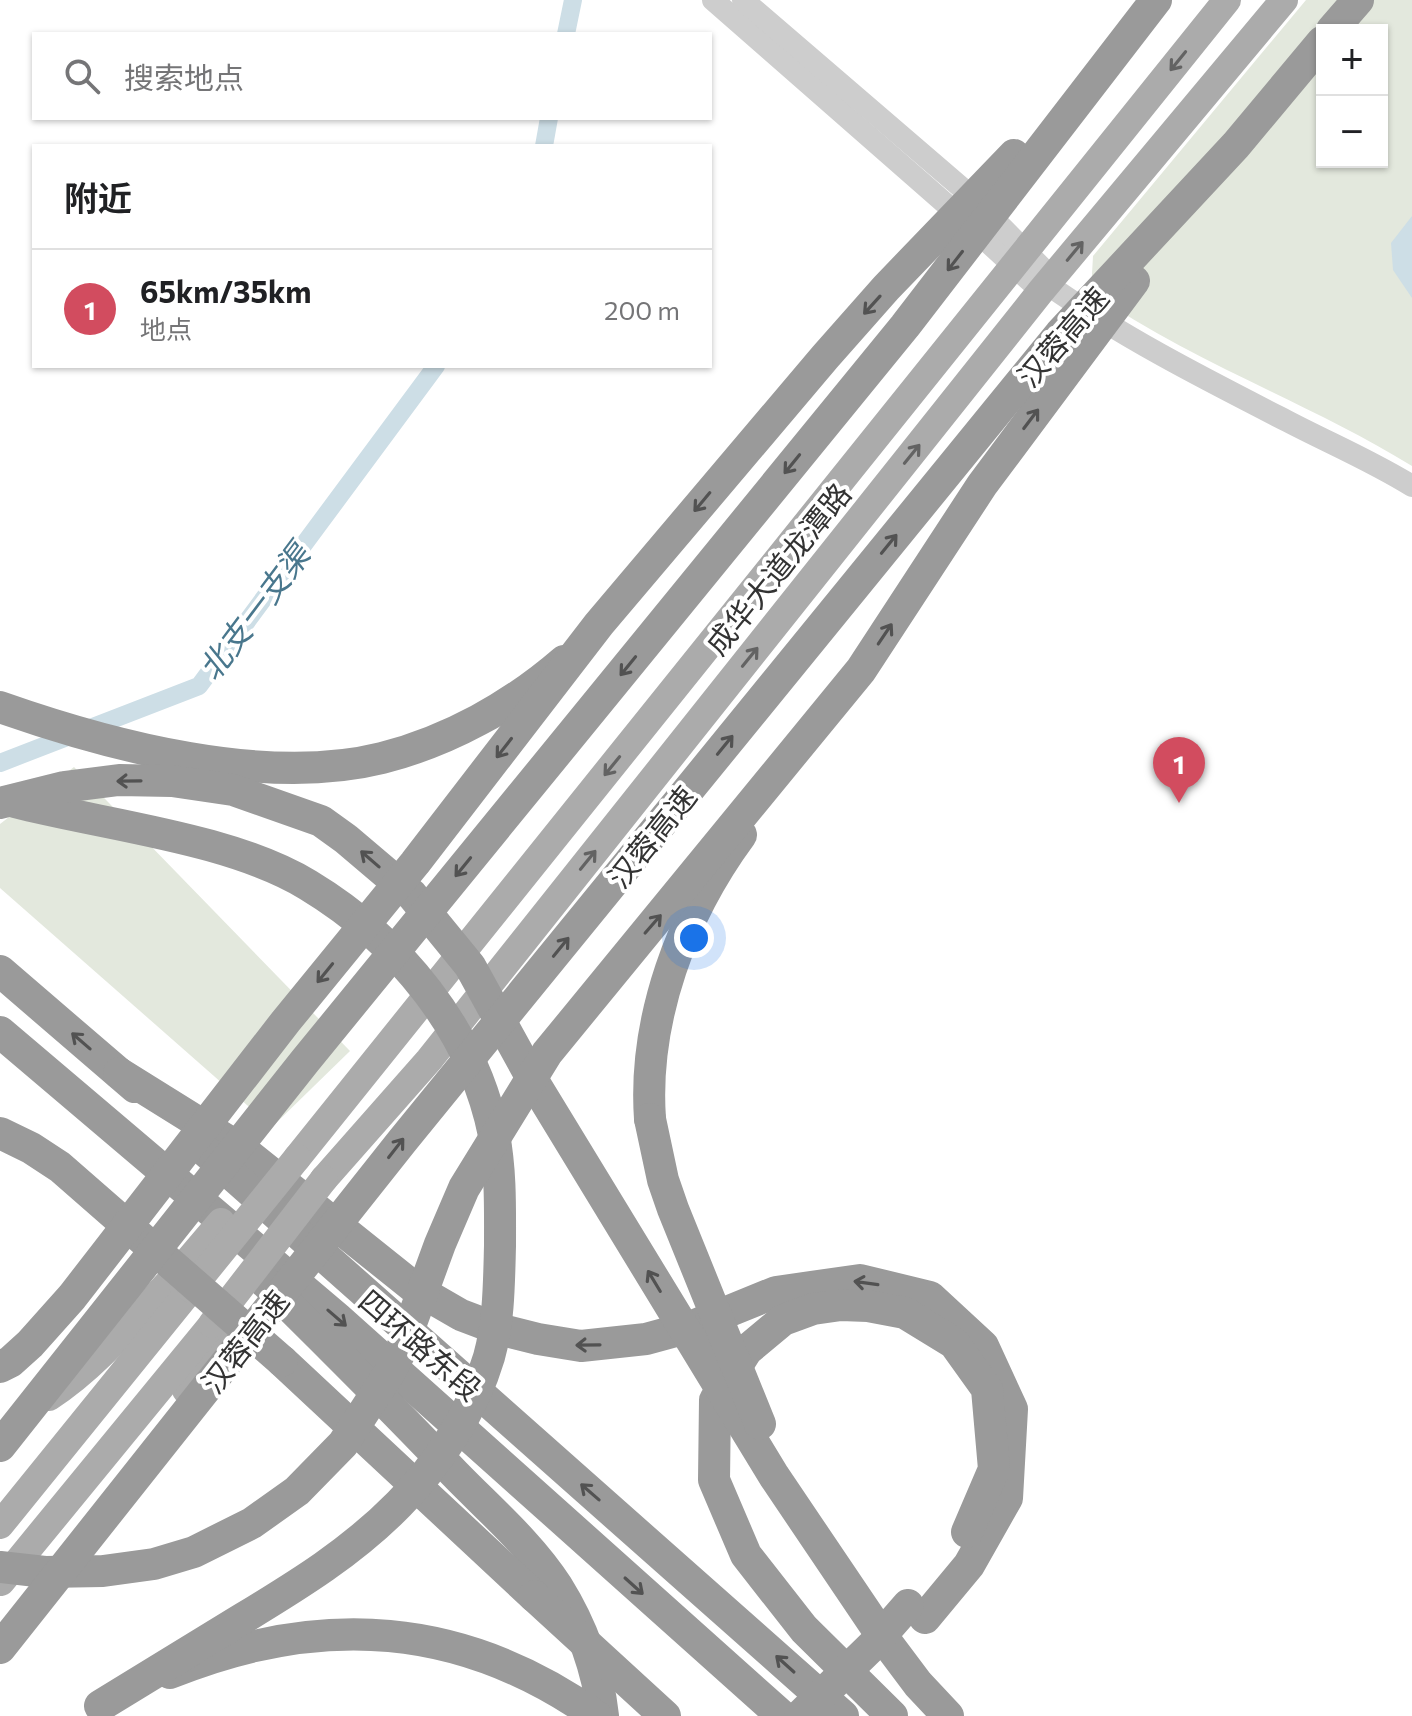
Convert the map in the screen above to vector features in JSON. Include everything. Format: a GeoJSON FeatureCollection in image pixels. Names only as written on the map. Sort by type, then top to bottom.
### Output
{"type":"FeatureCollection","features":[{"type":"Feature","properties":{"kind":"highway"},"geometry":{"type":"LineString","coordinates":[[0,1367],[30,1344],[72,1297],[286,1021],[415,863],[599,624],[835,345],[1029,139],[1154,0]]}},
{"type":"Feature","properties":{"kind":"highway"},"geometry":{"type":"LineString","coordinates":[[0,1446],[305,1061],[905,326],[1154,0]]}},
{"type":"Feature","properties":{"kind":"highway"},"geometry":{"type":"LineString","coordinates":[[1337,24],[1358,0]]}},
{"type":"Feature","properties":{"kind":"highway","name":"汉蓉高速"},"geometry":{"type":"LineString","coordinates":[[0,1648],[413,1127],[1050,347],[1236,145],[1316,49]]}},
{"type":"Feature","properties":{"kind":"highway"},"geometry":{"type":"LineString","coordinates":[[850,1587],[784,1475],[750,1404],[663,1180],[650,1119],[648,1076],[654,1029],[671,972],[711,882],[730,849],[861,670],[982,485],[1236,145]]}},
{"type":"Feature","properties":{"kind":"highway"},"geometry":{"type":"LineString","coordinates":[[0,707],[49,725],[177,755],[277,767],[351,763],[408,750],[463,728],[501,707],[551,672],[599,624]]}},
{"type":"Feature","properties":{"kind":"highway"},"geometry":{"type":"LineString","coordinates":[[0,1567],[75,1573],[171,1560],[252,1523],[297,1491],[320,1470],[343,1444],[390,1372],[464,1188],[547,1053],[861,670]]}},
{"type":"Feature","properties":{"kind":"highway"},"geometry":{"type":"LineString","coordinates":[[0,800],[119,780],[172,781],[233,790],[321,821],[412,895],[470,966],[535,1084],[733,1413],[891,1648],[918,1684],[948,1716]]}},
{"type":"Feature","properties":{"kind":"highway"},"geometry":{"type":"LineString","coordinates":[[0,800],[198,844],[255,860],[307,884],[357,920],[403,961],[442,1012],[465,1052],[483,1097],[497,1156],[500,1263],[494,1334],[481,1378],[468,1406],[427,1472],[401,1503],[324,1569],[92,1711]]}},
{"type":"Feature","properties":{"kind":"highway","name":"四环路东段"},"geometry":{"type":"LineString","coordinates":[[0,971],[843,1716]]}},
{"type":"Feature","properties":{"kind":"highway","name":"四环路东段"},"geometry":{"type":"LineString","coordinates":[[0,1032],[337,1318],[782,1716]]}},
{"type":"Feature","properties":{"kind":"highway"},"geometry":{"type":"LineString","coordinates":[[119,1073],[241,1149],[416,1289],[461,1315],[498,1329],[581,1346],[646,1339],[690,1327],[776,1292],[860,1280],[930,1297],[983,1346],[1012,1409],[1007,1498],[969,1565],[917,1612],[873,1645],[800,1716]]}},
{"type":"Feature","properties":{"kind":"highway"},"geometry":{"type":"LineString","coordinates":[[86,1107],[363,1378],[512,1532],[556,1584],[570,1609],[587,1645],[600,1685],[603,1716]]}},
{"type":"Feature","properties":{"kind":"highway"},"geometry":{"type":"LineString","coordinates":[[0,1133],[60,1167],[98,1199],[282,1361],[665,1716]]}},
{"type":"Feature","properties":{"kind":"highway"},"geometry":{"type":"LineString","coordinates":[[833,1716],[917,1612],[962,1544],[994,1469],[987,1389],[954,1343],[905,1313],[841,1305],[813,1309],[783,1320],[747,1350],[715,1400],[714,1480],[746,1555],[804,1629],[892,1716]]}},
{"type":"Feature","properties":{"kind":"highway"},"geometry":{"type":"LineString","coordinates":[[92,1711],[203,1660],[254,1645],[328,1634],[369,1634],[433,1641],[490,1658],[556,1690],[596,1716]]}},
{"type":"Feature","properties":{"kind":"main road","name":"成华大道龙潭路"},"geometry":{"type":"LineString","coordinates":[[183,1282],[290,1153],[404,1024],[1227,0]]}},
{"type":"Feature","properties":{"kind":"main road","name":"成华大道龙潭路"},"geometry":{"type":"LineString","coordinates":[[216,1334],[429,1060],[1047,285],[1284,0]]}},
{"type":"Feature","properties":{"kind":"main road"},"geometry":{"type":"LineString","coordinates":[[0,1424],[62,1388],[183,1282]]}},
{"type":"Feature","properties":{"kind":"main road"},"geometry":{"type":"LineString","coordinates":[[0,1525],[183,1282]]}},
{"type":"Feature","properties":{"kind":"main road"},"geometry":{"type":"LineString","coordinates":[[0,1583],[216,1334]]}},
{"type":"Feature","properties":{"kind":"main road"},"geometry":{"type":"LineString","coordinates":[[0,1642],[216,1334]]}},
{"type":"Feature","properties":{"kind":"street"},"geometry":{"type":"LineString","coordinates":[[713,0],[955,212],[1020,258]]}},
{"type":"Feature","properties":{"kind":"street"},"geometry":{"type":"LineString","coordinates":[[743,0],[970,195],[1020,258],[1047,285],[1100,322],[1383,468],[1412,486]]}},
{"type":"Feature","properties":{"kind":"shaded area"},"geometry":{"type":"Polygon","coordinates":[[[1306,0],[1412,0],[1412,466],[1169,340],[1091,292],[1093,256],[1306,0]]]}},
{"type":"Feature","properties":{"kind":"shaded area"},"geometry":{"type":"Polygon","coordinates":[[[1412,216],[1412,298],[1393,270],[1391,243],[1412,216]]]}},
{"type":"Feature","properties":{"kind":"shaded area"},"geometry":{"type":"Polygon","coordinates":[[[74,767],[350,1051],[272,1127],[0,888],[0,824],[74,767]]]}},
{"type":"Feature","properties":{"kind":"waterway","name":"北支一支渠"},"geometry":{"type":"LineString","coordinates":[[566,32],[573,0]]}},
{"type":"Feature","properties":{"kind":"waterway","name":"北支一支渠"},"geometry":{"type":"LineString","coordinates":[[544,144],[549,120]]}},
{"type":"Feature","properties":{"kind":"waterway","name":"北支一支渠"},"geometry":{"type":"LineString","coordinates":[[0,763],[199,686],[435,368]]}},
{"type":"Feature","properties":{"kind":"place","name":"65km/35km"},"geometry":{"type":"Point","coordinates":[1179,803]}}]}
